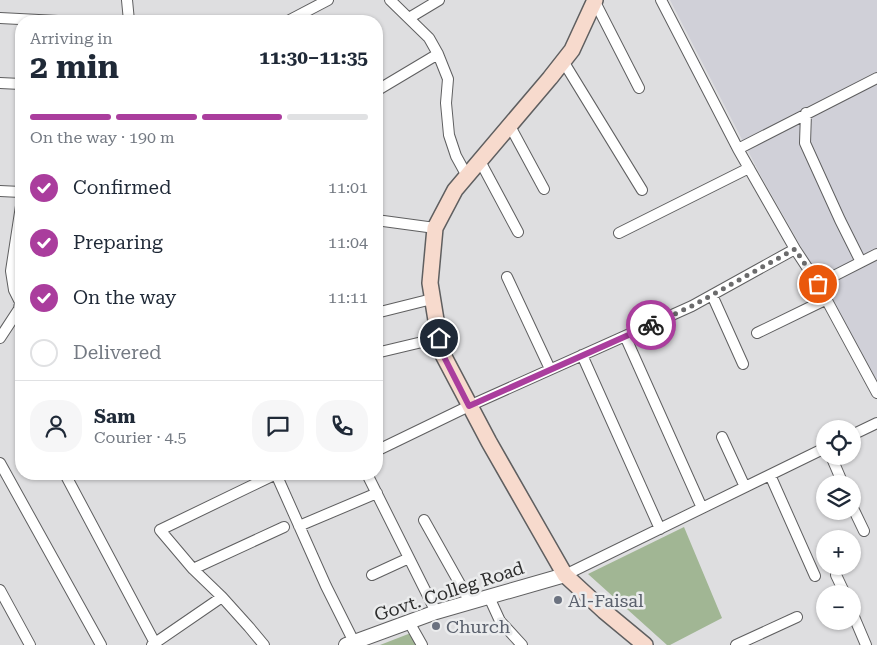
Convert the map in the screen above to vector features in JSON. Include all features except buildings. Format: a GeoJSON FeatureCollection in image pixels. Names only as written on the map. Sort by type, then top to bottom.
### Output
{"type":"FeatureCollection","features":[{"type":"Feature","properties":{"kind":"main road"},"geometry":{"type":"LineString","coordinates":[[595,1],[572,50],[456,190],[436,228],[430,283],[441,351],[469,406],[565,575],[645,645]]}},
{"type":"Feature","properties":{"kind":"street"},"geometry":{"type":"LineString","coordinates":[[128,0],[128,15]]}},
{"type":"Feature","properties":{"kind":"street"},"geometry":{"type":"LineString","coordinates":[[299,15],[328,0]]}},
{"type":"Feature","properties":{"kind":"street"},"geometry":{"type":"LineString","coordinates":[[390,0],[428,38],[438,54],[448,79],[446,103],[449,135],[456,156],[467,176]]}},
{"type":"Feature","properties":{"kind":"street"},"geometry":{"type":"LineString","coordinates":[[409,18],[439,0]]}},
{"type":"Feature","properties":{"kind":"street"},"geometry":{"type":"LineString","coordinates":[[661,0],[738,149],[795,249],[827,299],[877,394]]}},
{"type":"Feature","properties":{"kind":"street"},"geometry":{"type":"LineString","coordinates":[[595,1],[639,88]]}},
{"type":"Feature","properties":{"kind":"street"},"geometry":{"type":"LineString","coordinates":[[0,18],[15,19]]}},
{"type":"Feature","properties":{"kind":"street"},"geometry":{"type":"LineString","coordinates":[[383,87],[438,54]]}},
{"type":"Feature","properties":{"kind":"street"},"geometry":{"type":"LineString","coordinates":[[563,61],[642,190]]}},
{"type":"Feature","properties":{"kind":"street"},"geometry":{"type":"LineString","coordinates":[[738,149],[877,78]]}},
{"type":"Feature","properties":{"kind":"street"},"geometry":{"type":"LineString","coordinates":[[0,83],[15,84]]}},
{"type":"Feature","properties":{"kind":"street"},"geometry":{"type":"LineString","coordinates":[[806,113],[805,143],[861,262]]}},
{"type":"Feature","properties":{"kind":"street"},"geometry":{"type":"LineString","coordinates":[[510,126],[544,189]]}},
{"type":"Feature","properties":{"kind":"street"},"geometry":{"type":"LineString","coordinates":[[480,161],[518,232]]}},
{"type":"Feature","properties":{"kind":"street"},"geometry":{"type":"LineString","coordinates":[[619,233],[749,168]]}},
{"type":"Feature","properties":{"kind":"street"},"geometry":{"type":"LineString","coordinates":[[0,191],[15,192]]}},
{"type":"Feature","properties":{"kind":"street"},"geometry":{"type":"LineString","coordinates":[[383,221],[436,228]]}},
{"type":"Feature","properties":{"kind":"street"},"geometry":{"type":"LineString","coordinates":[[15,245],[11,271],[15,292]]}},
{"type":"Feature","properties":{"kind":"street"},"geometry":{"type":"LineString","coordinates":[[383,448],[469,406],[692,306],[795,249]]}},
{"type":"Feature","properties":{"kind":"street"},"geometry":{"type":"LineString","coordinates":[[818,284],[877,254]]}},
{"type":"Feature","properties":{"kind":"street"},"geometry":{"type":"LineString","coordinates":[[507,277],[550,369]]}},
{"type":"Feature","properties":{"kind":"street"},"geometry":{"type":"LineString","coordinates":[[712,295],[743,364]]}},
{"type":"Feature","properties":{"kind":"street"},"geometry":{"type":"LineString","coordinates":[[383,311],[432,299]]}},
{"type":"Feature","properties":{"kind":"street"},"geometry":{"type":"LineString","coordinates":[[757,333],[827,299]]}},
{"type":"Feature","properties":{"kind":"street"},"geometry":{"type":"LineString","coordinates":[[0,338],[15,315]]}},
{"type":"Feature","properties":{"kind":"street"},"geometry":{"type":"LineString","coordinates":[[625,336],[702,508]]}},
{"type":"Feature","properties":{"kind":"street"},"geometry":{"type":"LineString","coordinates":[[383,350],[439,338]]}},
{"type":"Feature","properties":{"kind":"street"},"geometry":{"type":"LineString","coordinates":[[582,355],[660,529]]}},
{"type":"Feature","properties":{"kind":"street"},"geometry":{"type":"LineString","coordinates":[[861,431],[877,423]]}},
{"type":"Feature","properties":{"kind":"street"},"geometry":{"type":"LineString","coordinates":[[722,436],[745,487]]}},
{"type":"Feature","properties":{"kind":"street"},"geometry":{"type":"LineString","coordinates":[[565,575],[816,452]]}},
{"type":"Feature","properties":{"kind":"street"},"geometry":{"type":"LineString","coordinates":[[0,463],[101,645]]}},
{"type":"Feature","properties":{"kind":"street"},"geometry":{"type":"LineString","coordinates":[[770,475],[815,576]]}},
{"type":"Feature","properties":{"kind":"street"},"geometry":{"type":"LineString","coordinates":[[68,480],[154,644],[222,597]]}},
{"type":"Feature","properties":{"kind":"street"},"geometry":{"type":"LineString","coordinates":[[264,480],[160,530],[264,645]]}},
{"type":"Feature","properties":{"kind":"street"},"geometry":{"type":"LineString","coordinates":[[279,480],[350,643]]}},
{"type":"Feature","properties":{"kind":"street"},"geometry":{"type":"LineString","coordinates":[[370,480],[436,612]]}},
{"type":"Feature","properties":{"kind":"street"},"geometry":{"type":"LineString","coordinates":[[299,526],[377,493]]}},
{"type":"Feature","properties":{"kind":"street"},"geometry":{"type":"LineString","coordinates":[[424,520],[470,602]]}},
{"type":"Feature","properties":{"kind":"street"},"geometry":{"type":"LineString","coordinates":[[859,520],[864,531]]}},
{"type":"Feature","properties":{"kind":"street"},"geometry":{"type":"LineString","coordinates":[[194,569],[284,527]]}},
{"type":"Feature","properties":{"kind":"street"},"geometry":{"type":"LineString","coordinates":[[372,576],[409,558]]}},
{"type":"Feature","properties":{"kind":"street","name":"Govt. Colleg Road"},"geometry":{"type":"LineString","coordinates":[[350,643],[436,612],[565,575]]}},
{"type":"Feature","properties":{"kind":"street"},"geometry":{"type":"LineString","coordinates":[[0,590],[30,645]]}},
{"type":"Feature","properties":{"kind":"street"},"geometry":{"type":"LineString","coordinates":[[489,596],[500,622],[522,645]]}},
{"type":"Feature","properties":{"kind":"street"},"geometry":{"type":"LineString","coordinates":[[736,645],[797,617]]}},
{"type":"Feature","properties":{"kind":"street"},"geometry":{"type":"LineString","coordinates":[[409,622],[422,645]]}},
{"type":"Feature","properties":{"kind":"street"},"geometry":{"type":"LineString","coordinates":[[860,630],[866,645]]}},
{"type":"Feature","properties":{"kind":"shaded area"},"geometry":{"type":"Polygon","coordinates":[[[670,0],[877,0],[877,380],[762,178],[670,0]]]}},
{"type":"Feature","properties":{"kind":"green space"},"geometry":{"type":"Polygon","coordinates":[[[684,527],[722,618],[667,645],[588,574],[684,527]]]}},
{"type":"Feature","properties":{"kind":"green space"},"geometry":{"type":"Polygon","coordinates":[[[416,631],[424,645],[380,645],[416,631]]]}},
{"type":"Feature","properties":{"kind":"way so far"},"geometry":{"type":"LineString","coordinates":[[651,325],[692,306],[795,249],[818,284]]}},
{"type":"Feature","properties":{"kind":"place","name":"Al-Faisal"},"geometry":{"type":"Point","coordinates":[558,600]}},
{"type":"Feature","properties":{"kind":"place","name":"Church"},"geometry":{"type":"Point","coordinates":[436,626]}},
{"type":"Feature","properties":{"kind":"route"},"geometry":{"type":"LineString","coordinates":[[439,338],[441,351],[469,406],[651,325]]}}]}
